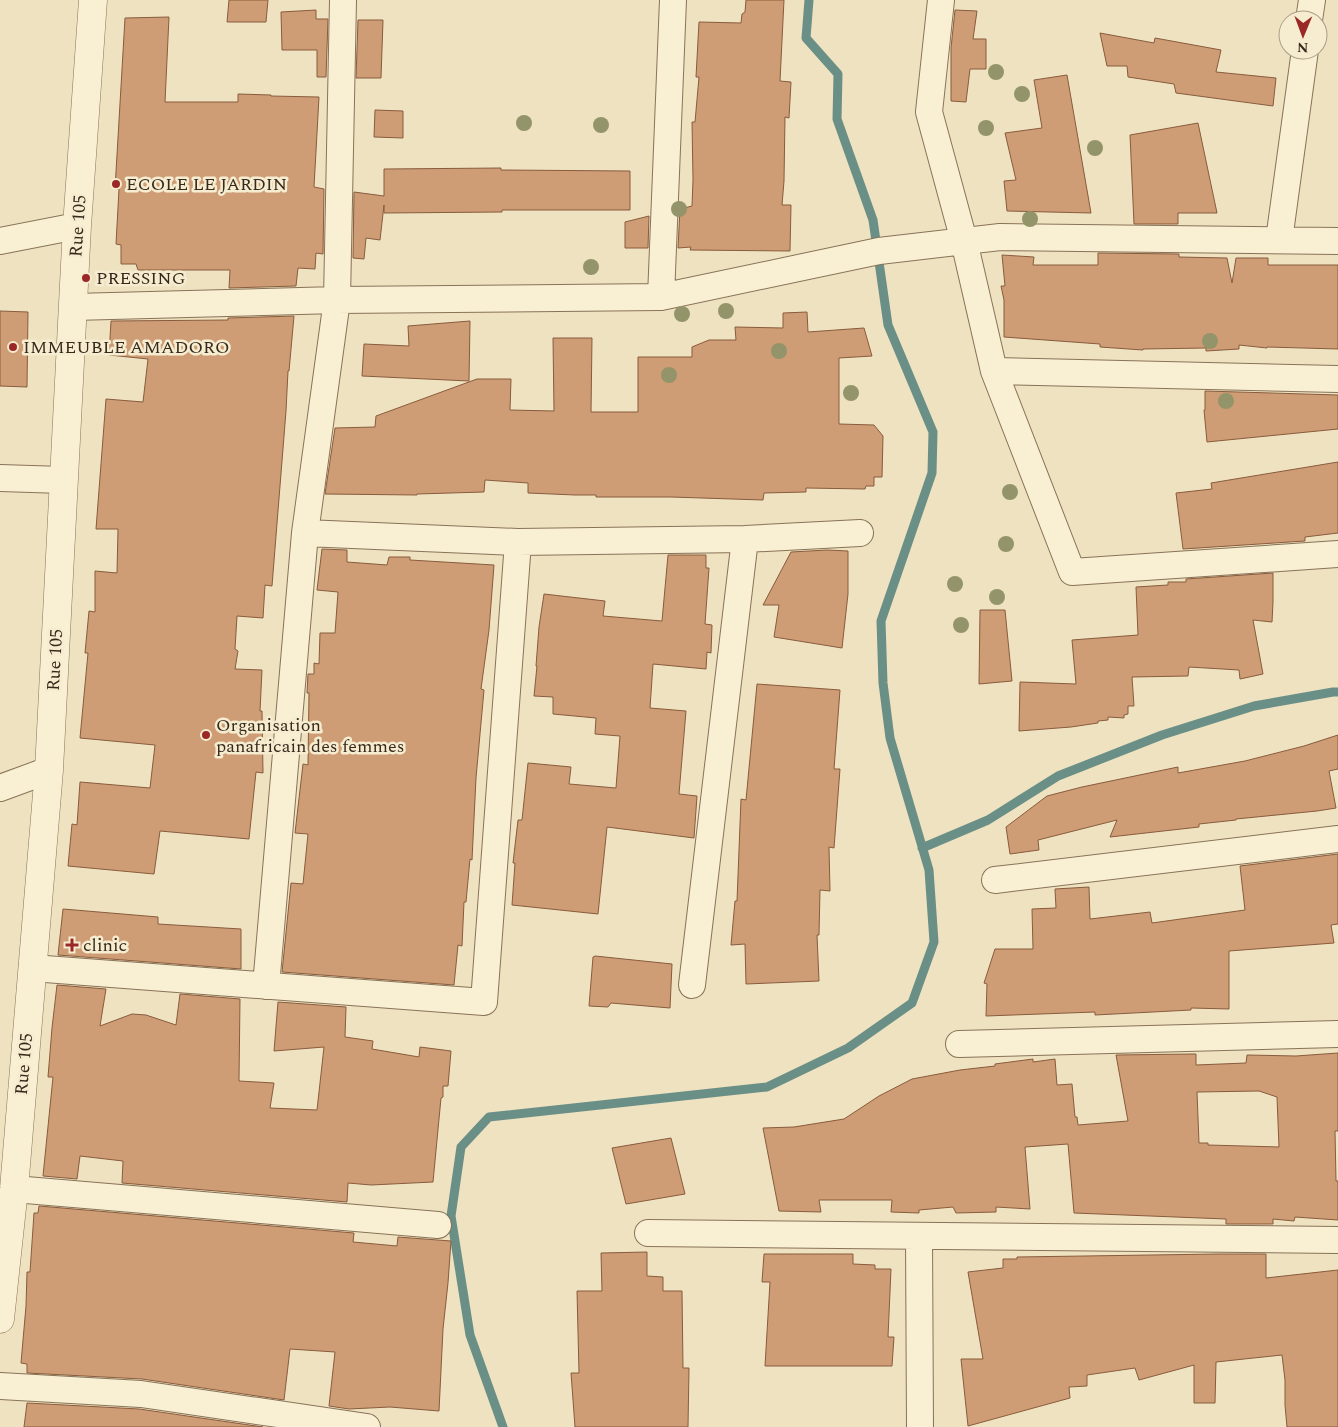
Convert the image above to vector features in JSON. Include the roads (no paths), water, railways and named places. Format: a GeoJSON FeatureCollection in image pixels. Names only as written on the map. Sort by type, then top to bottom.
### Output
{"type":"FeatureCollection","features":[{"type":"Feature","properties":{"kind":"street","name":"Rue 105"},"geometry":{"type":"LineString","coordinates":[[0,1319],[14,1189],[49,770],[63,480],[93,0]]}},
{"type":"Feature","properties":{"kind":"street"},"geometry":{"type":"LineString","coordinates":[[266,986],[306,533],[337,300],[343,0]]}},
{"type":"Feature","properties":{"kind":"street"},"geometry":{"type":"LineString","coordinates":[[661,297],[674,0]]}},
{"type":"Feature","properties":{"kind":"street"},"geometry":{"type":"LineString","coordinates":[[941,0],[929,112],[964,241],[994,370],[1072,572],[1338,554]]}},
{"type":"Feature","properties":{"kind":"street"},"geometry":{"type":"LineString","coordinates":[[1279,240],[1304,60]]}},
{"type":"Feature","properties":{"kind":"street"},"geometry":{"type":"LineString","coordinates":[[0,241],[78,226]]}},
{"type":"Feature","properties":{"kind":"street"},"geometry":{"type":"LineString","coordinates":[[73,307],[337,300],[661,297],[879,251],[1000,237],[1338,241]]}},
{"type":"Feature","properties":{"kind":"street"},"geometry":{"type":"LineString","coordinates":[[994,370],[1338,379]]}},
{"type":"Feature","properties":{"kind":"street"},"geometry":{"type":"LineString","coordinates":[[0,478],[63,480]]}},
{"type":"Feature","properties":{"kind":"street"},"geometry":{"type":"LineString","coordinates":[[306,533],[518,542],[745,539],[860,533]]}},
{"type":"Feature","properties":{"kind":"street"},"geometry":{"type":"LineString","coordinates":[[692,985],[745,539]]}},
{"type":"Feature","properties":{"kind":"street"},"geometry":{"type":"LineString","coordinates":[[32,968],[484,1002],[518,542]]}},
{"type":"Feature","properties":{"kind":"street"},"geometry":{"type":"LineString","coordinates":[[0,788],[49,770]]}},
{"type":"Feature","properties":{"kind":"street"},"geometry":{"type":"LineString","coordinates":[[995,880],[1338,839]]}},
{"type":"Feature","properties":{"kind":"street"},"geometry":{"type":"LineString","coordinates":[[959,1044],[1338,1034]]}},
{"type":"Feature","properties":{"kind":"street"},"geometry":{"type":"LineString","coordinates":[[14,1189],[438,1225]]}},
{"type":"Feature","properties":{"kind":"street"},"geometry":{"type":"LineString","coordinates":[[648,1233],[1338,1240]]}},
{"type":"Feature","properties":{"kind":"street"},"geometry":{"type":"LineString","coordinates":[[919,1236],[920,1427]]}},
{"type":"Feature","properties":{"kind":"street"},"geometry":{"type":"LineString","coordinates":[[0,1386],[141,1394],[367,1427]]}},
{"type":"Feature","properties":{"kind":"waterway"},"geometry":{"type":"LineString","coordinates":[[503,1427],[470,1335],[451,1216],[461,1147],[489,1117],[767,1087],[848,1048],[912,1003],[934,942],[929,870],[890,738],[883,683],[881,621],[932,473],[933,432],[888,325],[873,220],[837,119],[838,74],[806,38],[809,0]]}},
{"type":"Feature","properties":{"kind":"waterway"},"geometry":{"type":"LineString","coordinates":[[922,848],[988,820],[1058,776],[1162,735],[1254,706],[1338,692]]}},
{"type":"Feature","properties":{"kind":"place","name":"ECOLE LE JARDIN"},"geometry":{"type":"Point","coordinates":[116,184]}},
{"type":"Feature","properties":{"kind":"place","name":"PRESSING"},"geometry":{"type":"Point","coordinates":[86,278]}},
{"type":"Feature","properties":{"kind":"place","name":"IMMEUBLE AMADORO"},"geometry":{"type":"Point","coordinates":[13,347]}},
{"type":"Feature","properties":{"kind":"place","name":"Organisation panafricain des femmes"},"geometry":{"type":"Point","coordinates":[206,735]}},
{"type":"Feature","properties":{"kind":"place","name":"clinic"},"geometry":{"type":"Point","coordinates":[72,945]}}]}
